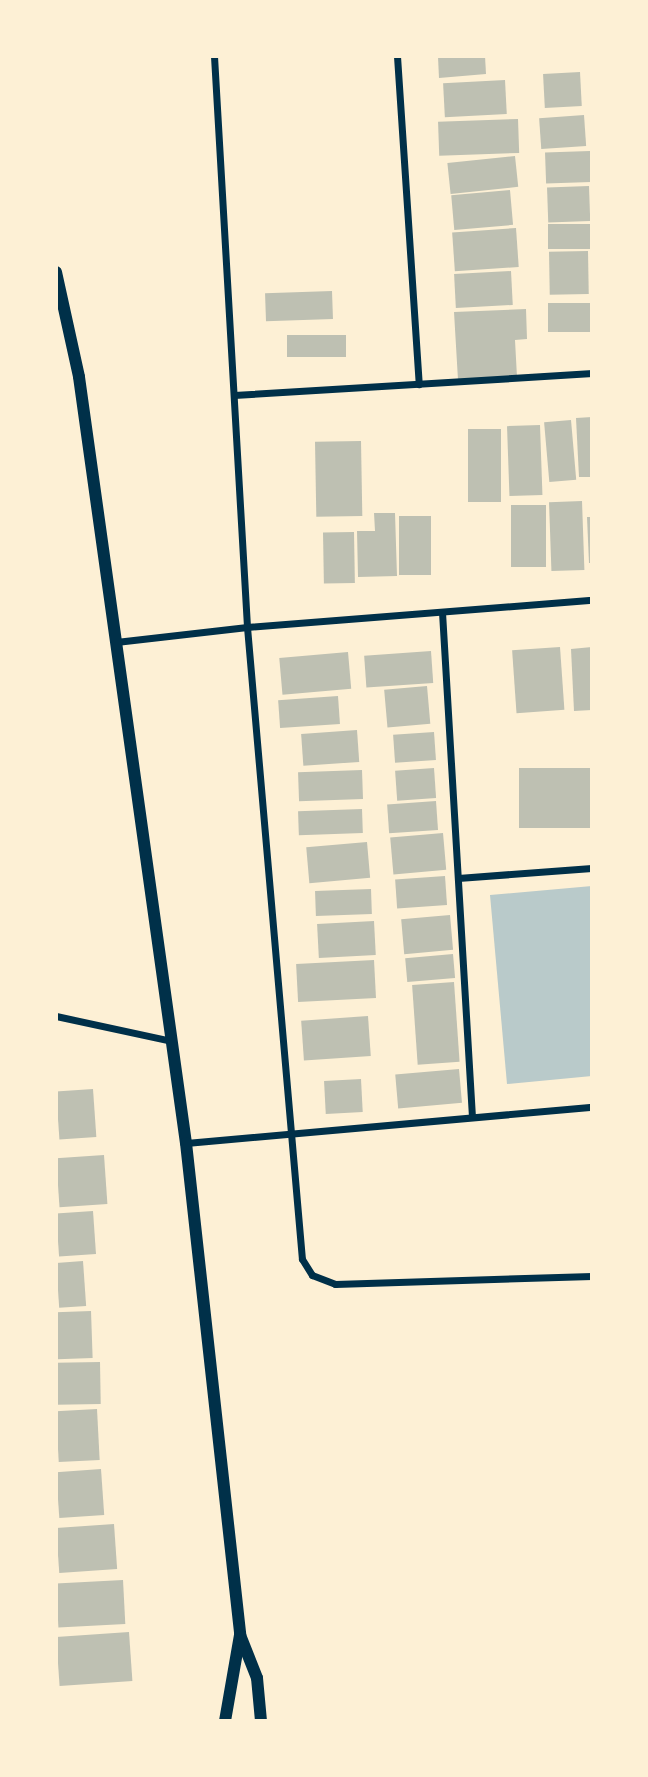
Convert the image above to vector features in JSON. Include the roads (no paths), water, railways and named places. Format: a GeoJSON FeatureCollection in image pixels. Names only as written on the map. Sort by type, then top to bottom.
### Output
{"type":"FeatureCollection","features":[{"type":"Feature","properties":{"kind":"street"},"geometry":{"type":"LineString","coordinates":[[214,56],[247,627],[289,1134],[302,1259],[312,1275],[335,1284],[592,1276]]}},
{"type":"Feature","properties":{"kind":"street"},"geometry":{"type":"LineString","coordinates":[[397,56],[419,384]]}},
{"type":"Feature","properties":{"kind":"street"},"geometry":{"type":"LineString","coordinates":[[56,272],[79,377],[186,1143],[240,1635],[257,1678],[262,1718]]}},
{"type":"Feature","properties":{"kind":"street"},"geometry":{"type":"LineString","coordinates":[[233,395],[592,373]]}},
{"type":"Feature","properties":{"kind":"street"},"geometry":{"type":"LineString","coordinates":[[116,642],[247,627],[592,600]]}},
{"type":"Feature","properties":{"kind":"street"},"geometry":{"type":"LineString","coordinates":[[442,612],[472,1117]]}},
{"type":"Feature","properties":{"kind":"street"},"geometry":{"type":"LineString","coordinates":[[458,878],[592,868]]}},
{"type":"Feature","properties":{"kind":"street"},"geometry":{"type":"LineString","coordinates":[[56,1016],[172,1041]]}},
{"type":"Feature","properties":{"kind":"street"},"geometry":{"type":"LineString","coordinates":[[186,1143],[592,1107]]}},
{"type":"Feature","properties":{"kind":"street"},"geometry":{"type":"LineString","coordinates":[[224,1719],[240,1635]]}}]}
